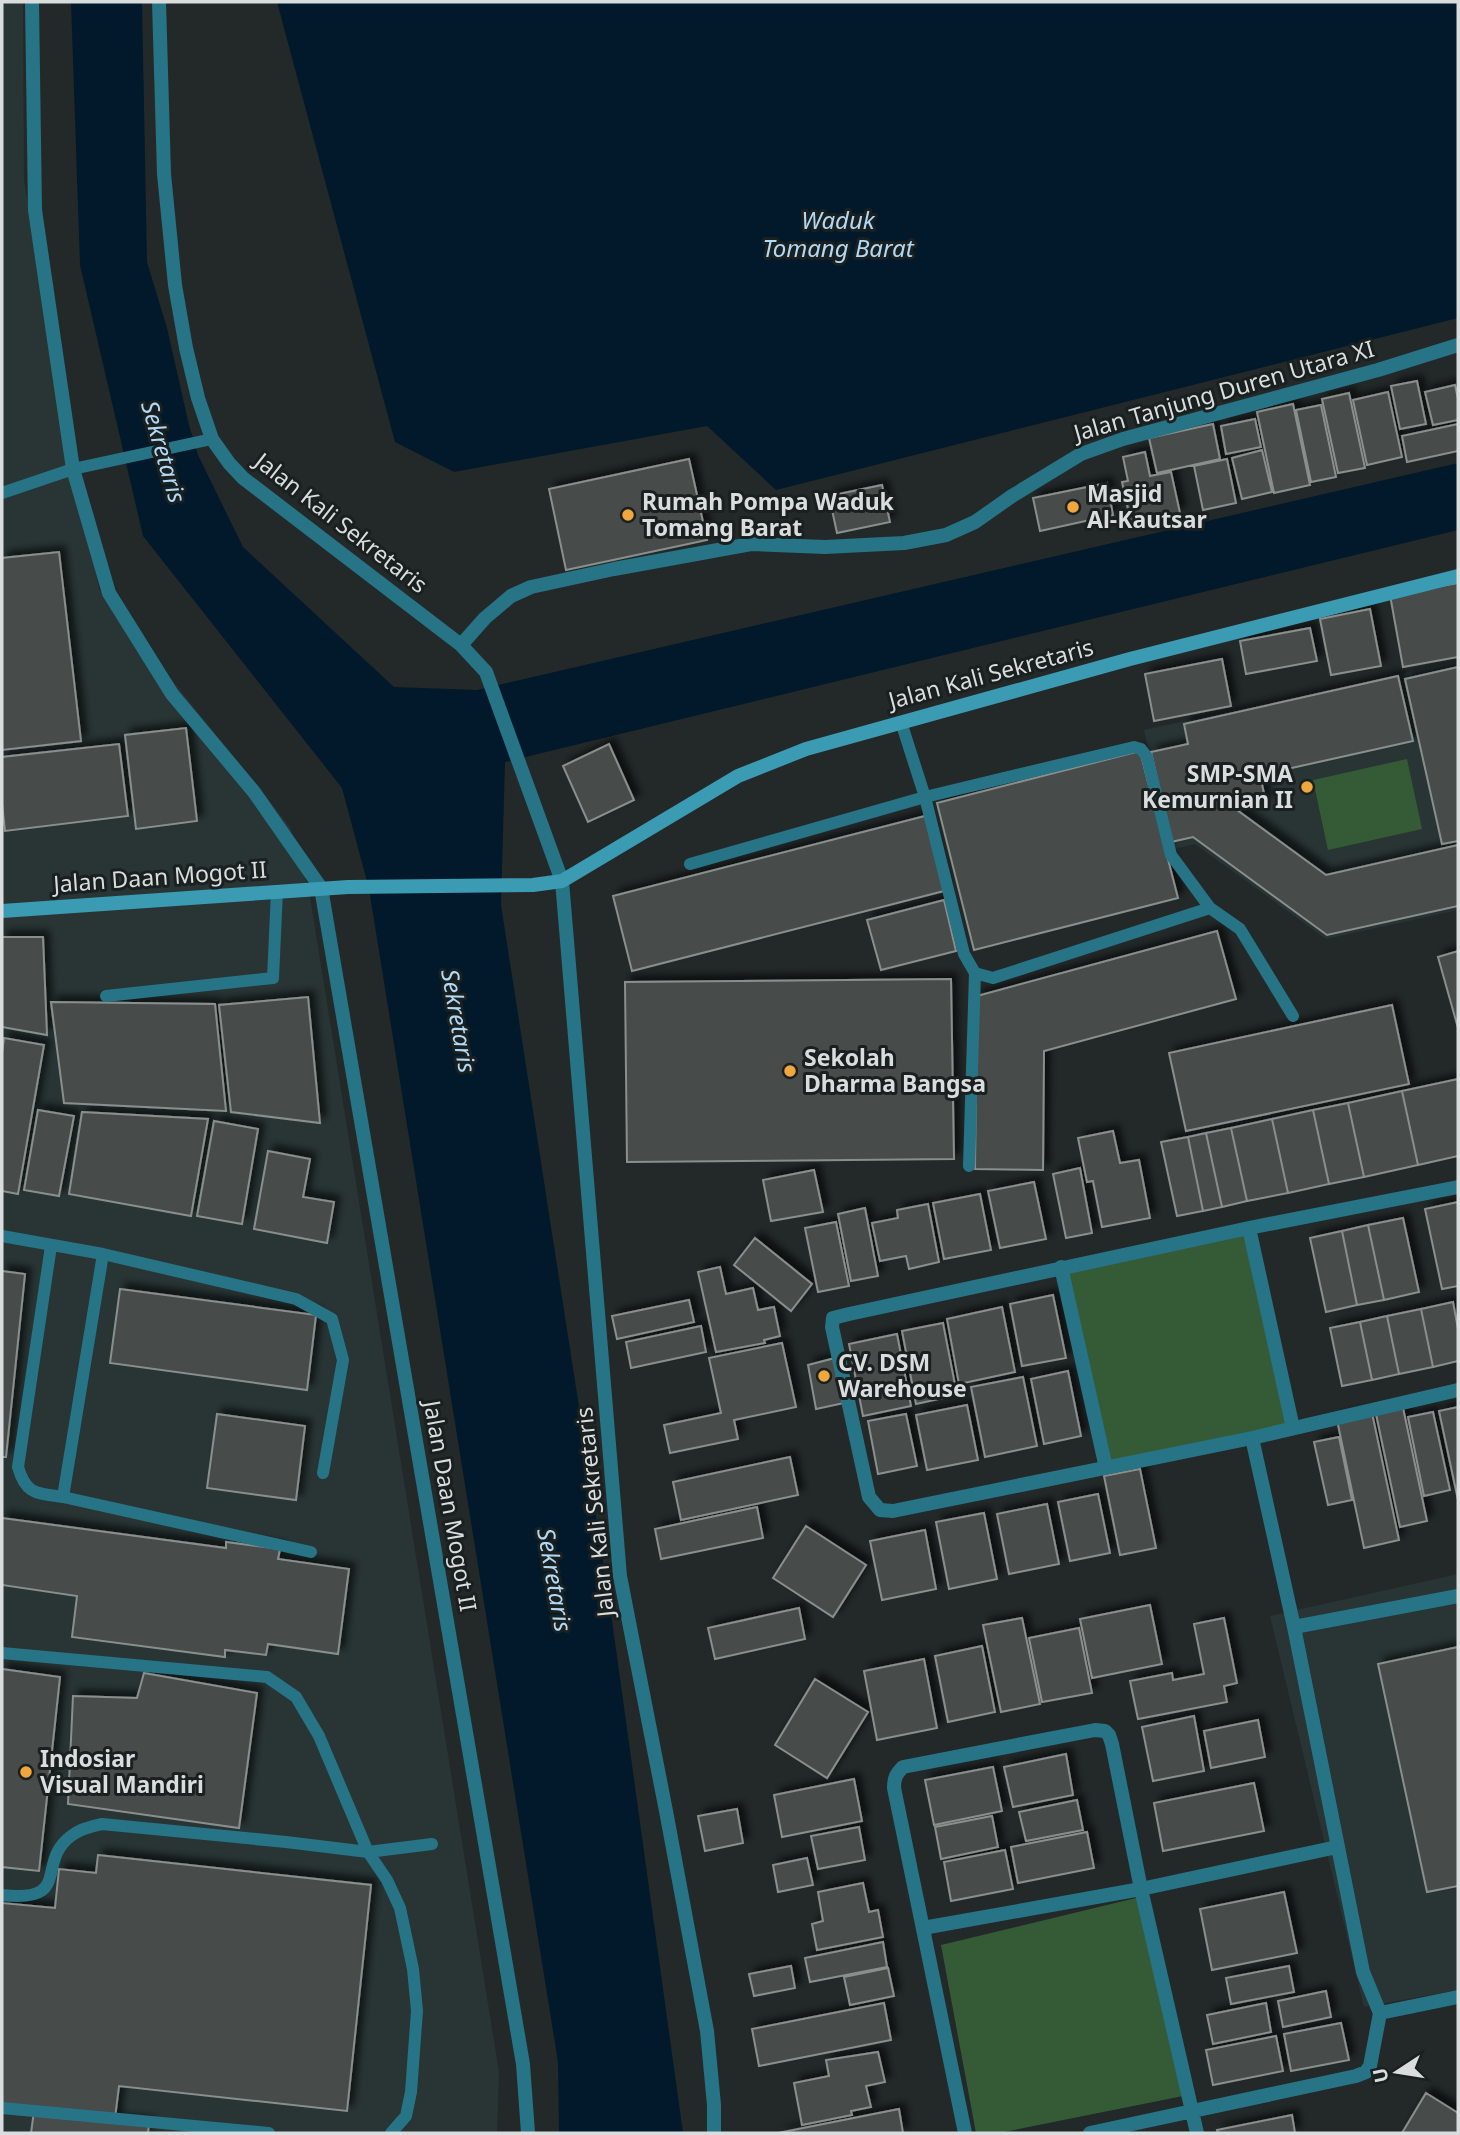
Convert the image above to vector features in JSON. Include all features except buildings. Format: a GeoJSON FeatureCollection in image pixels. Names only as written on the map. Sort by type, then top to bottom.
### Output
{"type":"FeatureCollection","features":[{"type":"Feature","properties":{"kind":"street"},"geometry":{"type":"LineString","coordinates":[[32,2],[35,210],[73,469],[109,593],[173,694],[254,792],[321,888]]}},
{"type":"Feature","properties":{"kind":"street","name":"Jalan Kali Sekretaris"},"geometry":{"type":"LineString","coordinates":[[159,2],[164,174],[175,285],[190,368],[209,440],[243,478],[461,645],[486,671],[562,881],[620,1576],[707,2031],[714,2133]]}},
{"type":"Feature","properties":{"kind":"street","name":"Jalan Tanjung Duren Utara XI"},"geometry":{"type":"LineString","coordinates":[[461,645],[485,618],[511,596],[531,587],[751,544],[825,547],[904,543],[946,535],[975,522],[1081,454],[1123,439],[1378,370],[1458,345]]}},
{"type":"Feature","properties":{"kind":"street","name":"Jalan Kali Sekretaris"},"geometry":{"type":"LineString","coordinates":[[562,881],[738,776],[806,749],[1130,659],[1458,576]]}},
{"type":"Feature","properties":{"kind":"street","name":"Jalan Daan Mogot II"},"geometry":{"type":"LineString","coordinates":[[2,911],[321,888],[533,885],[562,881]]}},
{"type":"Feature","properties":{"kind":"street","name":"Jalan Daan Mogot II"},"geometry":{"type":"LineString","coordinates":[[321,888],[523,2064],[528,2133]]}},
{"type":"Feature","properties":{"kind":"street"},"geometry":{"type":"LineString","coordinates":[[1458,1187],[1061,1267],[833,1318],[832,1333],[869,1497],[880,1510],[892,1511],[1252,1438],[1458,1390]]}},
{"type":"Feature","properties":{"kind":"street"},"geometry":{"type":"LineString","coordinates":[[1249,1228],[1293,1428]]}},
{"type":"Feature","properties":{"kind":"street"},"geometry":{"type":"LineString","coordinates":[[1061,1267],[1106,1468]]}},
{"type":"Feature","properties":{"kind":"street"},"geometry":{"type":"LineString","coordinates":[[1090,2133],[1356,2076],[1366,2072],[1370,2066],[1380,2013],[1363,1972],[1294,1627],[1252,1438]]}},
{"type":"Feature","properties":{"kind":"street"},"geometry":{"type":"LineString","coordinates":[[1294,1627],[1458,1595]]}},
{"type":"Feature","properties":{"kind":"street"},"geometry":{"type":"LineString","coordinates":[[965,2133],[894,1788],[897,1773],[904,1767],[1094,1730],[1105,1731],[1112,1744],[1140,1889],[1197,2133]]}},
{"type":"Feature","properties":{"kind":"street"},"geometry":{"type":"LineString","coordinates":[[923,1928],[1140,1889],[1337,1847]]}},
{"type":"Feature","properties":{"kind":"street"},"geometry":{"type":"LineString","coordinates":[[1380,2013],[1458,1997]]}},
{"type":"Feature","properties":{"kind":"lane"},"geometry":{"type":"LineString","coordinates":[[2,493],[73,469],[209,440]]}},
{"type":"Feature","properties":{"kind":"lane"},"geometry":{"type":"LineString","coordinates":[[901,722],[925,797],[964,954],[975,973],[969,1166]]}},
{"type":"Feature","properties":{"kind":"lane"},"geometry":{"type":"LineString","coordinates":[[690,864],[925,797],[1134,747],[1141,749],[1147,757],[1171,855],[1210,908],[1240,929],[1293,1016]]}},
{"type":"Feature","properties":{"kind":"lane"},"geometry":{"type":"LineString","coordinates":[[106,996],[273,978],[277,891]]}},
{"type":"Feature","properties":{"kind":"lane"},"geometry":{"type":"LineString","coordinates":[[975,973],[993,978],[1210,908]]}},
{"type":"Feature","properties":{"kind":"lane"},"geometry":{"type":"LineString","coordinates":[[2,1236],[103,1254],[296,1299],[332,1319],[343,1360],[323,1474]]}},
{"type":"Feature","properties":{"kind":"lane"},"geometry":{"type":"LineString","coordinates":[[51,1246],[18,1467],[23,1483],[35,1493],[311,1552]]}},
{"type":"Feature","properties":{"kind":"lane"},"geometry":{"type":"LineString","coordinates":[[63,1497],[103,1254]]}},
{"type":"Feature","properties":{"kind":"lane"},"geometry":{"type":"LineString","coordinates":[[2,1653],[267,1677],[296,1697],[319,1736],[368,1852],[387,1880],[400,1908],[413,1969],[417,2011],[411,2092],[406,2116],[390,2133]]}},
{"type":"Feature","properties":{"kind":"lane"},"geometry":{"type":"LineString","coordinates":[[2,1895],[33,1896],[43,1890],[50,1881],[55,1858],[71,1836],[85,1828],[102,1824],[368,1852],[432,1844]]}},
{"type":"Feature","properties":{"kind":"lane"},"geometry":{"type":"LineString","coordinates":[[2,2108],[269,2133]]}},
{"type":"Feature","properties":{"kind":"shaded area","name":"Indosiar Visual Mandiri"},"geometry":{"type":"Polygon","coordinates":[[[2,2],[23,2],[24,181],[99,589],[290,827],[309,891],[499,2072],[497,2133],[2,2133],[2,2]]]}},
{"type":"Feature","properties":{"kind":"shaded area","name":"SMP-SMA Kemurnian II"},"geometry":{"type":"Polygon","coordinates":[[[1458,661],[1458,910],[1326,939],[1195,844],[1169,850],[1144,730],[1458,661]]]}},
{"type":"Feature","properties":{"kind":"shaded area"},"geometry":{"type":"Polygon","coordinates":[[[1458,1574],[1458,1990],[1364,2007],[1270,1616],[1458,1574]]]}},
{"type":"Feature","properties":{"kind":"green space"},"geometry":{"type":"Polygon","coordinates":[[[1407,759],[1422,829],[1328,850],[1313,780],[1407,759]]]}},
{"type":"Feature","properties":{"kind":"green space"},"geometry":{"type":"Polygon","coordinates":[[[1246,1231],[1288,1424],[1110,1461],[1066,1269],[1246,1231]]]}},
{"type":"Feature","properties":{"kind":"green space"},"geometry":{"type":"Polygon","coordinates":[[[1140,1897],[1183,2096],[999,2133],[976,2133],[941,1945],[1140,1897]]]}},
{"type":"Feature","properties":{"kind":"water","name":"Sekretaris"},"geometry":{"type":"Polygon","coordinates":[[[71,2],[142,2],[147,262],[167,328],[198,455],[243,547],[394,687],[477,690],[1458,463],[1458,530],[505,762],[501,905],[610,1606],[683,2133],[559,2133],[558,2062],[369,889],[342,788],[143,536],[80,265],[71,2]]]}},
{"type":"Feature","properties":{"kind":"water","name":"Waduk Tomang Barat"},"geometry":{"type":"Polygon","coordinates":[[[277,2],[1458,2],[1458,318],[776,490],[707,426],[454,472],[395,442],[277,2]]]}},
{"type":"Feature","properties":{"kind":"place","name":"Masjid Al-Kautsar"},"geometry":{"type":"Point","coordinates":[1073,507]}},
{"type":"Feature","properties":{"kind":"place","name":"Rumah Pompa Waduk Tomang Barat"},"geometry":{"type":"Point","coordinates":[628,515]}},
{"type":"Feature","properties":{"kind":"place","name":"SMP-SMA Kemurnian II"},"geometry":{"type":"Point","coordinates":[1307,787]}},
{"type":"Feature","properties":{"kind":"place","name":"Sekolah Dharma Bangsa"},"geometry":{"type":"Point","coordinates":[790,1071]}},
{"type":"Feature","properties":{"kind":"place","name":"CV. DSM Warehouse"},"geometry":{"type":"Point","coordinates":[824,1376]}},
{"type":"Feature","properties":{"kind":"place","name":"Indosiar Visual Mandiri"},"geometry":{"type":"Point","coordinates":[26,1772]}}]}
